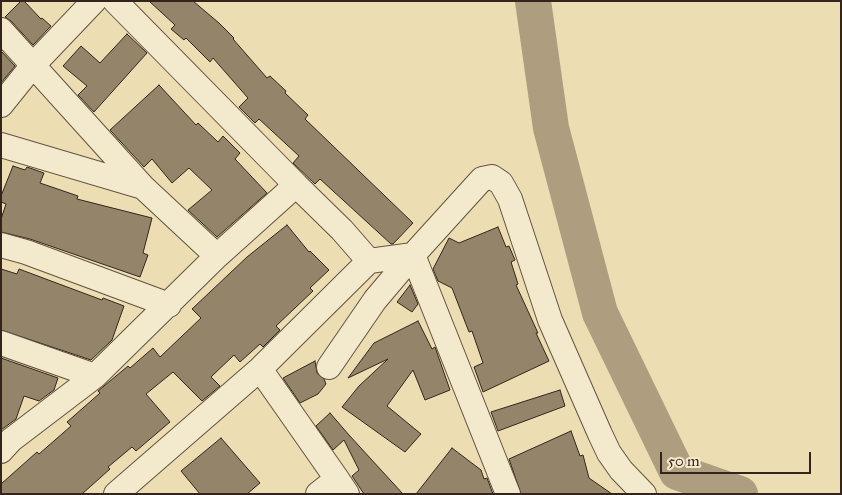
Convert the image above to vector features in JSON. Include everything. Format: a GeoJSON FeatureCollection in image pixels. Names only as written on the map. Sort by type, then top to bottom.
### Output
{"type":"FeatureCollection","features":[{"type":"Feature","properties":{"kind":"street"},"geometry":{"type":"LineString","coordinates":[[1,105],[34,64],[94,1]]}},
{"type":"Feature","properties":{"kind":"street"},"geometry":{"type":"LineString","coordinates":[[115,1],[342,230],[370,261]]}},
{"type":"Feature","properties":{"kind":"street"},"geometry":{"type":"LineString","coordinates":[[1,30],[34,64],[143,187],[217,256]]}},
{"type":"Feature","properties":{"kind":"street"},"geometry":{"type":"LineString","coordinates":[[1,145],[143,187]]}},
{"type":"Feature","properties":{"kind":"street"},"geometry":{"type":"LineString","coordinates":[[329,367],[375,300],[413,255],[482,179],[492,177],[501,182],[510,199],[550,320],[609,453],[621,470],[644,494]]}},
{"type":"Feature","properties":{"kind":"street"},"geometry":{"type":"LineString","coordinates":[[4,443],[95,376],[217,256],[296,185]]}},
{"type":"Feature","properties":{"kind":"street"},"geometry":{"type":"LineString","coordinates":[[1,245],[26,252],[168,305]]}},
{"type":"Feature","properties":{"kind":"street"},"geometry":{"type":"LineString","coordinates":[[116,494],[260,369],[370,261],[413,255]]}},
{"type":"Feature","properties":{"kind":"street"},"geometry":{"type":"LineString","coordinates":[[413,255],[508,494]]}},
{"type":"Feature","properties":{"kind":"street"},"geometry":{"type":"LineString","coordinates":[[1,343],[95,376]]}},
{"type":"Feature","properties":{"kind":"street"},"geometry":{"type":"LineString","coordinates":[[260,369],[342,486],[318,494]]}},
{"type":"Feature","properties":{"kind":"building"},"geometry":{"type":"Polygon","coordinates":[[[21,1],[24,1],[41,19],[51,26],[33,45],[5,17],[21,1]]]}},
{"type":"Feature","properties":{"kind":"building"},"geometry":{"type":"Polygon","coordinates":[[[149,1],[193,1],[234,38],[267,78],[270,76],[286,91],[285,93],[308,115],[305,119],[413,223],[391,244],[320,179],[315,184],[293,163],[299,156],[259,119],[255,123],[239,107],[248,98],[213,58],[210,62],[186,38],[184,40],[171,29],[175,25],[149,1]]]}},
{"type":"Feature","properties":{"kind":"building"},"geometry":{"type":"Polygon","coordinates":[[[127,34],[147,53],[94,112],[78,95],[87,86],[63,66],[81,46],[100,63],[127,34]]]}},
{"type":"Feature","properties":{"kind":"building"},"geometry":{"type":"Polygon","coordinates":[[[1,51],[15,66],[1,83],[1,51]]]}},
{"type":"Feature","properties":{"kind":"building"},"geometry":{"type":"Polygon","coordinates":[[[159,85],[196,125],[198,123],[218,142],[223,136],[240,153],[235,159],[267,193],[217,237],[188,210],[212,190],[189,168],[172,183],[152,159],[144,167],[110,130],[159,85]]]}},
{"type":"Feature","properties":{"kind":"building"},"geometry":{"type":"Polygon","coordinates":[[[13,166],[25,170],[27,167],[44,173],[40,183],[78,196],[77,199],[152,218],[143,253],[148,255],[140,277],[30,239],[1,232],[1,219],[6,204],[1,202],[1,196],[13,166]]]}},
{"type":"Feature","properties":{"kind":"building"},"geometry":{"type":"Polygon","coordinates":[[[287,225],[309,252],[329,270],[310,288],[313,291],[276,326],[280,330],[263,347],[260,344],[240,362],[234,355],[211,377],[220,386],[202,401],[173,372],[146,394],[170,422],[136,451],[132,447],[108,467],[110,469],[82,494],[1,494],[1,484],[37,452],[39,454],[71,426],[67,422],[100,393],[98,391],[128,366],[130,368],[153,348],[160,357],[201,318],[192,309],[247,257],[287,225]]]}},
{"type":"Feature","properties":{"kind":"building"},"geometry":{"type":"Polygon","coordinates":[[[498,227],[506,247],[509,246],[515,260],[511,262],[518,284],[516,285],[549,361],[483,392],[474,367],[483,363],[472,331],[469,332],[452,288],[438,281],[433,269],[449,238],[459,243],[498,227]]]}},
{"type":"Feature","properties":{"kind":"building"},"geometry":{"type":"Polygon","coordinates":[[[1,269],[17,274],[19,269],[102,300],[103,298],[124,306],[112,340],[91,360],[1,330],[1,269]]]}},
{"type":"Feature","properties":{"kind":"building"},"geometry":{"type":"Polygon","coordinates":[[[410,285],[418,304],[412,312],[397,302],[410,285]]]}},
{"type":"Feature","properties":{"kind":"building"},"geometry":{"type":"Polygon","coordinates":[[[418,321],[432,349],[435,347],[450,390],[425,400],[413,370],[387,406],[421,434],[405,452],[342,407],[359,386],[388,359],[348,378],[374,343],[418,321]]]}},
{"type":"Feature","properties":{"kind":"building"},"geometry":{"type":"Polygon","coordinates":[[[1,358],[58,378],[54,390],[39,401],[24,396],[16,419],[1,430],[1,358]]]}},
{"type":"Feature","properties":{"kind":"building"},"geometry":{"type":"Polygon","coordinates":[[[315,361],[317,373],[324,379],[326,384],[318,394],[300,403],[283,378],[315,361]]]}},
{"type":"Feature","properties":{"kind":"building"},"geometry":{"type":"Polygon","coordinates":[[[560,390],[565,406],[498,431],[491,412],[560,390]]]}},
{"type":"Feature","properties":{"kind":"building"},"geometry":{"type":"Polygon","coordinates":[[[330,413],[403,494],[364,494],[352,476],[359,470],[344,440],[333,450],[316,426],[330,413]]]}},
{"type":"Feature","properties":{"kind":"building"},"geometry":{"type":"Polygon","coordinates":[[[571,431],[580,456],[583,455],[589,478],[612,494],[521,494],[509,459],[571,431]]]}},
{"type":"Feature","properties":{"kind":"building"},"geometry":{"type":"Polygon","coordinates":[[[221,438],[260,483],[247,494],[200,494],[181,471],[221,438]]]}},
{"type":"Feature","properties":{"kind":"building"},"geometry":{"type":"Polygon","coordinates":[[[452,448],[481,470],[484,479],[487,478],[493,494],[416,494],[452,448]]]}},
{"type":"Feature","properties":{"kind":"waterway"},"geometry":{"type":"LineString","coordinates":[[533,1],[551,128],[600,313],[677,472],[740,494]]}}]}
